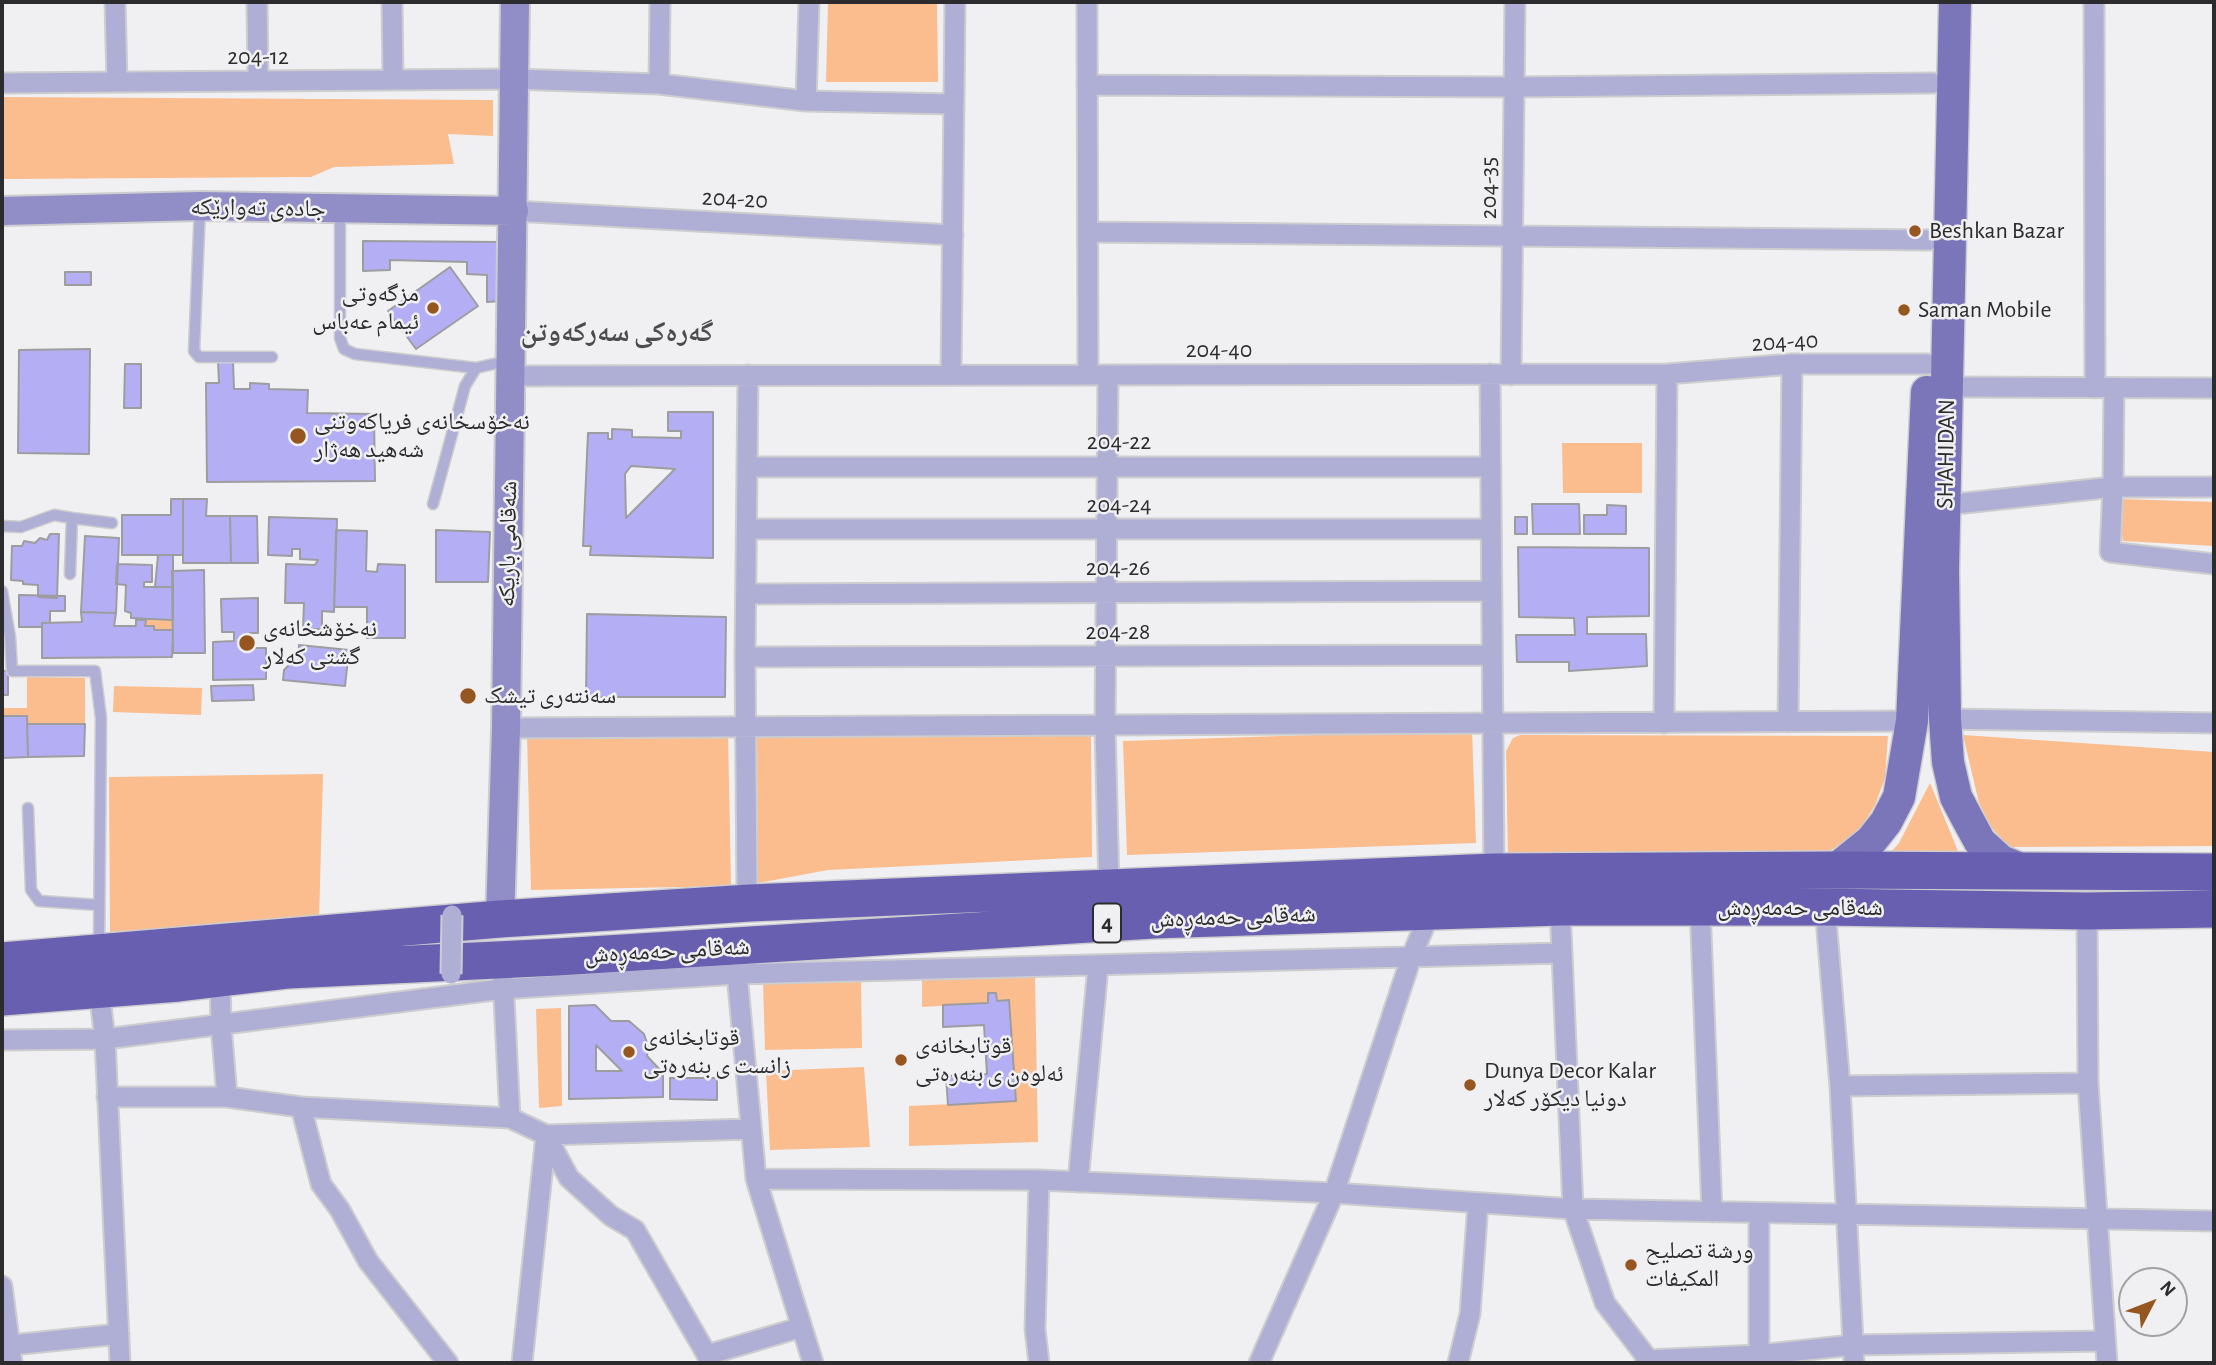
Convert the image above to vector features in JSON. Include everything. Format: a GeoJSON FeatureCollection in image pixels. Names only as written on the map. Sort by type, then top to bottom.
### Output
{"type":"FeatureCollection","features":[{"type":"Feature","properties":{"kind":"highway","name":"شەقامی حەمەڕەش"},"geometry":{"type":"LineString","coordinates":[[2,961],[500,919],[750,903],[1109,887],[1494,872],[2214,872]]}},
{"type":"Feature","properties":{"kind":"highway"},"geometry":{"type":"LineString","coordinates":[[827,941],[828,899]]}},
{"type":"Feature","properties":{"kind":"highway","name":"شەقامی حەمەڕەش"},"geometry":{"type":"LineString","coordinates":[[2,997],[99,990],[289,970],[503,974],[827,941],[1153,920],[1560,908],[1825,907],[2087,911],[2214,909]]}},
{"type":"Feature","properties":{"kind":"main road"},"geometry":{"type":"LineString","coordinates":[[1835,870],[1871,841],[1899,797],[1912,720],[1931,570],[1928,363],[1933,2]]}},
{"type":"Feature","properties":{"kind":"main road","name":"SHAHIDAN"},"geometry":{"type":"LineString","coordinates":[[1955,2],[1946,505],[1931,570],[1948,762],[1956,797],[1980,842],[2001,861],[2028,872]]}},
{"type":"Feature","properties":{"kind":"street"},"geometry":{"type":"LineString","coordinates":[[115,2],[117,82]]}},
{"type":"Feature","properties":{"kind":"street"},"geometry":{"type":"LineString","coordinates":[[257,2],[258,81]]}},
{"type":"Feature","properties":{"kind":"street"},"geometry":{"type":"LineString","coordinates":[[392,2],[393,80]]}},
{"type":"Feature","properties":{"kind":"street","name":"شەقامی باریکە"},"geometry":{"type":"LineString","coordinates":[[500,919],[506,728],[516,2]]}},
{"type":"Feature","properties":{"kind":"street"},"geometry":{"type":"LineString","coordinates":[[659,84],[660,2]]}},
{"type":"Feature","properties":{"kind":"street"},"geometry":{"type":"LineString","coordinates":[[806,101],[809,2]]}},
{"type":"Feature","properties":{"kind":"street"},"geometry":{"type":"LineString","coordinates":[[951,374],[955,2]]}},
{"type":"Feature","properties":{"kind":"street"},"geometry":{"type":"LineString","coordinates":[[1087,2],[1088,375]]}},
{"type":"Feature","properties":{"kind":"street","name":"204-35"},"geometry":{"type":"LineString","coordinates":[[1511,374],[1515,2]]}},
{"type":"Feature","properties":{"kind":"street"},"geometry":{"type":"LineString","coordinates":[[2094,2],[2104,388],[2113,487],[2110,552],[2214,564]]}},
{"type":"Feature","properties":{"kind":"street","name":"204-12"},"geometry":{"type":"LineString","coordinates":[[2,83],[514,79],[659,84],[806,101],[953,104]]}},
{"type":"Feature","properties":{"kind":"street"},"geometry":{"type":"LineString","coordinates":[[1087,85],[1514,87],[1933,83]]}},
{"type":"Feature","properties":{"kind":"street","name":"جادەی تەوارێکە"},"geometry":{"type":"LineString","coordinates":[[2,211],[200,206],[514,211]]}},
{"type":"Feature","properties":{"kind":"street","name":"204-20"},"geometry":{"type":"LineString","coordinates":[[514,211],[953,235]]}},
{"type":"Feature","properties":{"kind":"street"},"geometry":{"type":"LineString","coordinates":[[1088,232],[1929,240]]}},
{"type":"Feature","properties":{"kind":"street","name":"204-40"},"geometry":{"type":"LineString","coordinates":[[510,368],[748,375],[1667,374],[1792,364],[1928,363]]}},
{"type":"Feature","properties":{"kind":"street"},"geometry":{"type":"LineString","coordinates":[[1788,722],[1792,364]]}},
{"type":"Feature","properties":{"kind":"street"},"geometry":{"type":"LineString","coordinates":[[1490,374],[1494,872]]}},
{"type":"Feature","properties":{"kind":"street"},"geometry":{"type":"LineString","coordinates":[[1664,723],[1667,374]]}},
{"type":"Feature","properties":{"kind":"street"},"geometry":{"type":"LineString","coordinates":[[748,375],[745,657],[747,888],[750,903]]}},
{"type":"Feature","properties":{"kind":"street"},"geometry":{"type":"LineString","coordinates":[[1108,375],[1105,726],[1109,887]]}},
{"type":"Feature","properties":{"kind":"street"},"geometry":{"type":"LineString","coordinates":[[1947,387],[2214,388]]}},
{"type":"Feature","properties":{"kind":"street","name":"204-22"},"geometry":{"type":"LineString","coordinates":[[747,467],[1490,467]]}},
{"type":"Feature","properties":{"kind":"street"},"geometry":{"type":"LineString","coordinates":[[1946,505],[2113,487],[2214,487]]}},
{"type":"Feature","properties":{"kind":"street","name":"204-24"},"geometry":{"type":"LineString","coordinates":[[747,529],[1491,529]]}},
{"type":"Feature","properties":{"kind":"street","name":"204-26"},"geometry":{"type":"LineString","coordinates":[[746,594],[1491,591]]}},
{"type":"Feature","properties":{"kind":"street","name":"204-28"},"geometry":{"type":"LineString","coordinates":[[745,657],[1491,655]]}},
{"type":"Feature","properties":{"kind":"street"},"geometry":{"type":"LineString","coordinates":[[1945,719],[2214,723]]}},
{"type":"Feature","properties":{"kind":"street"},"geometry":{"type":"LineString","coordinates":[[506,728],[1912,720]]}},
{"type":"Feature","properties":{"kind":"street"},"geometry":{"type":"LineString","coordinates":[[1700,907],[1712,1212]]}},
{"type":"Feature","properties":{"kind":"street"},"geometry":{"type":"LineString","coordinates":[[1825,907],[1840,1086],[1853,1354]]}},
{"type":"Feature","properties":{"kind":"street"},"geometry":{"type":"LineString","coordinates":[[1560,908],[1573,1209],[1605,1303],[1648,1362],[2104,1341]]}},
{"type":"Feature","properties":{"kind":"street"},"geometry":{"type":"LineString","coordinates":[[1259,1363],[1334,1193],[1410,958],[1431,910]]}},
{"type":"Feature","properties":{"kind":"street"},"geometry":{"type":"LineString","coordinates":[[2087,911],[2088,1083],[2107,1363]]}},
{"type":"Feature","properties":{"kind":"street"},"geometry":{"type":"LineString","coordinates":[[451,974],[452,915]]}},
{"type":"Feature","properties":{"kind":"street"},"geometry":{"type":"LineString","coordinates":[[2,1040],[105,1039],[220,1025],[503,974],[737,974],[1562,953]]}},
{"type":"Feature","properties":{"kind":"street"},"geometry":{"type":"LineString","coordinates":[[1078,1181],[1098,966]]}},
{"type":"Feature","properties":{"kind":"street"},"geometry":{"type":"LineString","coordinates":[[503,974],[510,1118]]}},
{"type":"Feature","properties":{"kind":"street"},"geometry":{"type":"LineString","coordinates":[[737,974],[756,1179],[813,1363]]}},
{"type":"Feature","properties":{"kind":"street"},"geometry":{"type":"LineString","coordinates":[[220,978],[220,1025],[227,1097]]}},
{"type":"Feature","properties":{"kind":"street"},"geometry":{"type":"LineString","coordinates":[[99,990],[105,1039],[120,1363]]}},
{"type":"Feature","properties":{"kind":"street"},"geometry":{"type":"LineString","coordinates":[[1840,1086],[2088,1083]]}},
{"type":"Feature","properties":{"kind":"street"},"geometry":{"type":"LineString","coordinates":[[107,1097],[227,1097],[301,1107],[510,1118],[546,1135],[751,1129]]}},
{"type":"Feature","properties":{"kind":"street"},"geometry":{"type":"LineString","coordinates":[[301,1107],[321,1184],[340,1210],[368,1261],[448,1363]]}},
{"type":"Feature","properties":{"kind":"street"},"geometry":{"type":"LineString","coordinates":[[546,1135],[569,1178],[611,1216],[635,1230],[708,1359],[802,1327]]}},
{"type":"Feature","properties":{"kind":"street"},"geometry":{"type":"LineString","coordinates":[[522,1363],[546,1135]]}},
{"type":"Feature","properties":{"kind":"street"},"geometry":{"type":"LineString","coordinates":[[756,1179],[1078,1181],[1334,1193],[1573,1209],[2214,1221]]}},
{"type":"Feature","properties":{"kind":"street"},"geometry":{"type":"LineString","coordinates":[[1039,1180],[1035,1329],[1039,1363]]}},
{"type":"Feature","properties":{"kind":"street"},"geometry":{"type":"LineString","coordinates":[[1458,1363],[1470,1314],[1478,1203]]}},
{"type":"Feature","properties":{"kind":"street"},"geometry":{"type":"LineString","coordinates":[[1759,1214],[1759,1355]]}},
{"type":"Feature","properties":{"kind":"street"},"geometry":{"type":"LineString","coordinates":[[2,1286],[8,1352],[119,1334]]}},
{"type":"Feature","properties":{"kind":"lane"},"geometry":{"type":"LineString","coordinates":[[200,206],[194,351],[199,357],[272,357]]}},
{"type":"Feature","properties":{"kind":"lane"},"geometry":{"type":"LineString","coordinates":[[340,208],[340,338],[344,349],[355,354],[476,368],[510,368]]}},
{"type":"Feature","properties":{"kind":"lane"},"geometry":{"type":"LineString","coordinates":[[433,504],[464,386],[476,368]]}},
{"type":"Feature","properties":{"kind":"lane"},"geometry":{"type":"LineString","coordinates":[[2,526],[21,527],[54,515],[112,523]]}},
{"type":"Feature","properties":{"kind":"lane"},"geometry":{"type":"LineString","coordinates":[[70,575],[72,518]]}},
{"type":"Feature","properties":{"kind":"lane"},"geometry":{"type":"LineString","coordinates":[[2,591],[10,637],[12,671],[94,671],[101,718],[99,953]]}},
{"type":"Feature","properties":{"kind":"lane"},"geometry":{"type":"LineString","coordinates":[[29,808],[32,890],[40,901],[99,905]]}},
{"type":"Feature","properties":{"kind":"shaded area"},"geometry":{"type":"Polygon","coordinates":[[[828,2],[937,2],[938,82],[826,82],[828,2]]]}},
{"type":"Feature","properties":{"kind":"shaded area"},"geometry":{"type":"Polygon","coordinates":[[[2,97],[493,100],[493,136],[448,134],[454,164],[334,167],[311,177],[2,179],[2,97]]]}},
{"type":"Feature","properties":{"kind":"shaded area"},"geometry":{"type":"Polygon","coordinates":[[[1562,443],[1642,443],[1642,493],[1563,493],[1562,443]]]}},
{"type":"Feature","properties":{"kind":"shaded area"},"geometry":{"type":"Polygon","coordinates":[[[2122,499],[2214,502],[2214,546],[2123,541],[2120,525],[2122,499]]]}},
{"type":"Feature","properties":{"kind":"shaded area"},"geometry":{"type":"Polygon","coordinates":[[[146,620],[173,620],[173,630],[154,630],[154,626],[145,626],[146,620]]]}},
{"type":"Feature","properties":{"kind":"shaded area"},"geometry":{"type":"Polygon","coordinates":[[[27,677],[85,678],[85,724],[27,724],[27,716],[2,716],[2,708],[27,708],[27,677]]]}},
{"type":"Feature","properties":{"kind":"shaded area"},"geometry":{"type":"Polygon","coordinates":[[[114,686],[202,688],[201,715],[113,712],[114,686]]]}},
{"type":"Feature","properties":{"kind":"shaded area"},"geometry":{"type":"Polygon","coordinates":[[[1472,730],[1476,843],[1127,855],[1123,741],[1472,730]]]}},
{"type":"Feature","properties":{"kind":"shaded area"},"geometry":{"type":"Polygon","coordinates":[[[728,732],[731,886],[531,890],[527,736],[728,732]]]}},
{"type":"Feature","properties":{"kind":"shaded area"},"geometry":{"type":"Polygon","coordinates":[[[757,734],[1091,734],[1092,857],[828,870],[758,883],[757,734]]]}},
{"type":"Feature","properties":{"kind":"shaded area"},"geometry":{"type":"Polygon","coordinates":[[[1520,735],[1888,736],[1885,778],[1875,805],[1851,839],[1827,852],[1508,859],[1506,751],[1513,738],[1520,735]]]}},
{"type":"Feature","properties":{"kind":"shaded area"},"geometry":{"type":"Polygon","coordinates":[[[1963,735],[2214,752],[2214,846],[2009,847],[1991,827],[1979,803],[1963,735]]]}},
{"type":"Feature","properties":{"kind":"shaded area"},"geometry":{"type":"Polygon","coordinates":[[[323,774],[319,920],[110,932],[109,777],[323,774]]]}},
{"type":"Feature","properties":{"kind":"shaded area"},"geometry":{"type":"Polygon","coordinates":[[[1930,783],[1958,851],[1891,852],[1899,843],[1930,783]]]}},
{"type":"Feature","properties":{"kind":"shaded area"},"geometry":{"type":"Polygon","coordinates":[[[1035,976],[1038,1142],[909,1146],[909,1106],[1016,1101],[1009,1001],[997,1001],[988,993],[988,1003],[922,1007],[922,978],[1035,976]]]}},
{"type":"Feature","properties":{"kind":"shaded area"},"geometry":{"type":"Polygon","coordinates":[[[861,980],[862,1048],[765,1050],[763,982],[861,980]]]}},
{"type":"Feature","properties":{"kind":"shaded area"},"geometry":{"type":"Polygon","coordinates":[[[561,1008],[562,1106],[539,1108],[536,1009],[561,1008]]]}},
{"type":"Feature","properties":{"kind":"shaded area"},"geometry":{"type":"Polygon","coordinates":[[[864,1067],[870,1147],[770,1150],[766,1071],[864,1067]]]}},
{"type":"Feature","properties":{"kind":"building"},"geometry":{"type":"Polygon","coordinates":[[[363,241],[502,242],[502,301],[487,302],[487,275],[467,274],[467,262],[390,260],[390,270],[363,271],[363,241]]]}},
{"type":"Feature","properties":{"kind":"building","name":"مزگەوتی ئیمام عەباس"},"geometry":{"type":"Polygon","coordinates":[[[450,267],[478,306],[416,349],[388,311],[450,267]]]}},
{"type":"Feature","properties":{"kind":"building"},"geometry":{"type":"Polygon","coordinates":[[[65,272],[91,272],[91,285],[65,285],[65,272]]]}},
{"type":"Feature","properties":{"kind":"building"},"geometry":{"type":"Polygon","coordinates":[[[90,349],[89,454],[18,453],[19,350],[90,349]]]}},
{"type":"Feature","properties":{"kind":"building"},"geometry":{"type":"Polygon","coordinates":[[[218,362],[233,362],[234,389],[250,389],[250,383],[269,384],[269,389],[308,390],[307,413],[374,414],[375,481],[207,482],[206,383],[219,383],[218,362]]]}},
{"type":"Feature","properties":{"kind":"building"},"geometry":{"type":"Polygon","coordinates":[[[125,364],[141,364],[141,408],[124,408],[125,364]]]}},
{"type":"Feature","properties":{"kind":"building"},"geometry":{"type":"Polygon","coordinates":[[[668,412],[713,412],[713,558],[590,555],[591,546],[583,546],[588,433],[608,433],[608,439],[612,439],[612,429],[632,430],[632,437],[681,438],[681,431],[668,431],[668,412]],[[631,466],[625,474],[626,518],[675,469],[631,466]]]}},
{"type":"Feature","properties":{"kind":"building"},"geometry":{"type":"Polygon","coordinates":[[[171,499],[183,499],[183,555],[122,555],[122,515],[171,515],[171,499]]]}},
{"type":"Feature","properties":{"kind":"building"},"geometry":{"type":"Polygon","coordinates":[[[183,499],[207,499],[206,516],[230,516],[231,563],[183,563],[183,499]]]}},
{"type":"Feature","properties":{"kind":"building"},"geometry":{"type":"Polygon","coordinates":[[[1532,504],[1579,504],[1580,534],[1533,534],[1532,504]]]}},
{"type":"Feature","properties":{"kind":"building"},"geometry":{"type":"Polygon","coordinates":[[[1607,505],[1626,506],[1626,534],[1584,534],[1584,515],[1607,515],[1607,505]]]}},
{"type":"Feature","properties":{"kind":"building"},"geometry":{"type":"Polygon","coordinates":[[[230,516],[257,516],[258,563],[231,563],[230,516]]]}},
{"type":"Feature","properties":{"kind":"building"},"geometry":{"type":"Polygon","coordinates":[[[269,517],[337,519],[334,612],[322,611],[322,629],[303,629],[304,603],[285,603],[286,564],[315,565],[318,560],[300,559],[300,549],[292,549],[292,556],[268,555],[269,517]]]}},
{"type":"Feature","properties":{"kind":"building"},"geometry":{"type":"Polygon","coordinates":[[[1515,517],[1527,517],[1527,534],[1515,534],[1515,517]]]}},
{"type":"Feature","properties":{"kind":"building"},"geometry":{"type":"Polygon","coordinates":[[[336,530],[367,531],[366,571],[377,572],[378,564],[405,565],[405,638],[367,638],[367,607],[334,607],[336,530]]]}},
{"type":"Feature","properties":{"kind":"building"},"geometry":{"type":"Polygon","coordinates":[[[436,530],[490,532],[488,582],[436,582],[436,530]]]}},
{"type":"Feature","properties":{"kind":"building"},"geometry":{"type":"Polygon","coordinates":[[[50,534],[59,534],[57,598],[38,597],[38,585],[11,580],[12,546],[22,546],[24,541],[35,543],[40,538],[47,540],[50,534]]]}},
{"type":"Feature","properties":{"kind":"building"},"geometry":{"type":"Polygon","coordinates":[[[85,536],[119,538],[116,613],[81,612],[85,536]]]}},
{"type":"Feature","properties":{"kind":"building"},"geometry":{"type":"Polygon","coordinates":[[[1518,547],[1649,548],[1649,616],[1587,617],[1587,634],[1646,634],[1647,666],[1569,671],[1569,662],[1517,662],[1516,635],[1575,635],[1574,618],[1519,617],[1518,547]]]}},
{"type":"Feature","properties":{"kind":"building"},"geometry":{"type":"Polygon","coordinates":[[[158,555],[173,555],[173,587],[155,587],[158,555]]]}},
{"type":"Feature","properties":{"kind":"building"},"geometry":{"type":"Polygon","coordinates":[[[117,564],[152,565],[152,582],[144,582],[144,587],[173,587],[173,620],[131,618],[131,613],[125,611],[126,585],[116,584],[117,564]]]}},
{"type":"Feature","properties":{"kind":"building"},"geometry":{"type":"Polygon","coordinates":[[[204,570],[205,653],[173,653],[172,571],[204,570]]]}},
{"type":"Feature","properties":{"kind":"building"},"geometry":{"type":"Polygon","coordinates":[[[19,595],[65,596],[65,611],[50,611],[50,623],[42,623],[42,627],[19,627],[19,595]]]}},
{"type":"Feature","properties":{"kind":"building"},"geometry":{"type":"Polygon","coordinates":[[[258,598],[258,633],[250,633],[250,648],[266,648],[266,679],[213,680],[213,642],[234,641],[234,632],[222,632],[221,599],[258,598]]]}},
{"type":"Feature","properties":{"kind":"building"},"geometry":{"type":"Polygon","coordinates":[[[81,612],[116,613],[114,626],[136,626],[136,620],[146,620],[145,626],[154,626],[154,630],[173,630],[172,657],[42,658],[42,623],[82,622],[81,612]]]}},
{"type":"Feature","properties":{"kind":"building"},"geometry":{"type":"Polygon","coordinates":[[[587,614],[726,617],[725,697],[586,697],[587,614]]]}},
{"type":"Feature","properties":{"kind":"building"},"geometry":{"type":"Polygon","coordinates":[[[299,645],[349,650],[345,686],[283,680],[284,670],[291,663],[298,662],[299,645]]]}},
{"type":"Feature","properties":{"kind":"building"},"geometry":{"type":"Polygon","coordinates":[[[2,671],[8,671],[8,695],[2,695],[2,671]]]}},
{"type":"Feature","properties":{"kind":"building"},"geometry":{"type":"Polygon","coordinates":[[[253,685],[254,700],[212,701],[211,686],[253,685]]]}},
{"type":"Feature","properties":{"kind":"building"},"geometry":{"type":"Polygon","coordinates":[[[2,716],[27,716],[28,757],[2,758],[2,716]]]}},
{"type":"Feature","properties":{"kind":"building"},"geometry":{"type":"Polygon","coordinates":[[[27,724],[85,724],[84,756],[28,757],[27,724]]]}},
{"type":"Feature","properties":{"kind":"building"},"geometry":{"type":"Polygon","coordinates":[[[988,993],[996,993],[997,1001],[1009,1000],[1016,1101],[948,1105],[946,1076],[987,1074],[984,1025],[943,1027],[943,1005],[988,1003],[988,993]]]}},
{"type":"Feature","properties":{"kind":"building"},"geometry":{"type":"Polygon","coordinates":[[[595,1005],[611,1021],[629,1021],[644,1034],[648,1046],[647,1056],[663,1073],[663,1097],[569,1099],[569,1006],[595,1005]],[[596,1045],[596,1071],[622,1071],[596,1045]]]}},
{"type":"Feature","properties":{"kind":"building"},"geometry":{"type":"Polygon","coordinates":[[[670,1078],[717,1078],[717,1100],[670,1099],[670,1078]]]}},
{"type":"Feature","properties":{"kind":"place","name":"Beshkan Bazar"},"geometry":{"type":"Point","coordinates":[1915,231]}},
{"type":"Feature","properties":{"kind":"place","name":"مزگەوتی ئیمام عەباس"},"geometry":{"type":"Point","coordinates":[433,308]}},
{"type":"Feature","properties":{"kind":"place","name":"Saman Mobile"},"geometry":{"type":"Point","coordinates":[1904,310]}},
{"type":"Feature","properties":{"kind":"place","name":"نەخۆسخانەی فریاکەوتنی شەهید هەژار"},"geometry":{"type":"Point","coordinates":[298,436]}},
{"type":"Feature","properties":{"kind":"place","name":"نەخۆشخانەی گشتی کەلار"},"geometry":{"type":"Point","coordinates":[247,643]}},
{"type":"Feature","properties":{"kind":"place","name":"سەنتەری تیشک"},"geometry":{"type":"Point","coordinates":[468,696]}},
{"type":"Feature","properties":{"kind":"place","name":"قوتابخانەی زانست ی بنەرەتی"},"geometry":{"type":"Point","coordinates":[629,1052]}},
{"type":"Feature","properties":{"kind":"place","name":"قوتابخانەی ئەلوەن ی بنەرەتی"},"geometry":{"type":"Point","coordinates":[901,1060]}},
{"type":"Feature","properties":{"kind":"place","name":"Dunya Decor Kalar دونیا دیکۆر کەلار"},"geometry":{"type":"Point","coordinates":[1470,1085]}},
{"type":"Feature","properties":{"kind":"place","name":"ورشة تصليح المكيفات"},"geometry":{"type":"Point","coordinates":[1631,1265]}},
{"type":"Feature","properties":{"kind":"district","name":"گەرەکی سەرکەوتن"},"geometry":{"type":"Point","coordinates":[617,333]}}]}
